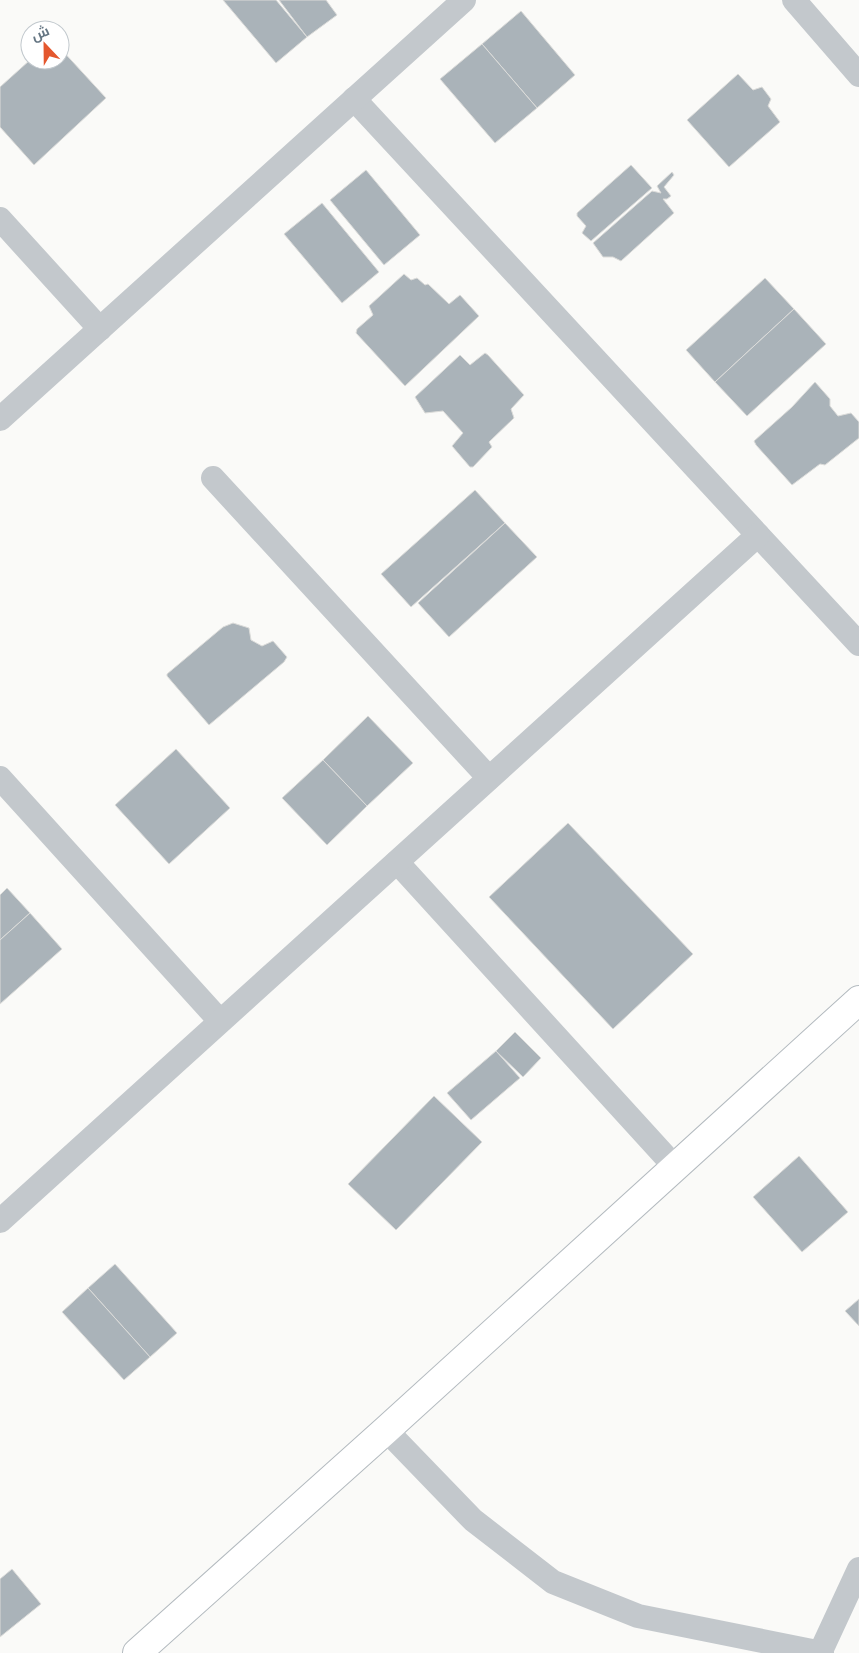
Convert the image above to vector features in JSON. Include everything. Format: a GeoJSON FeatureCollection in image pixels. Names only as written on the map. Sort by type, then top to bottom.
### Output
{"type":"FeatureCollection","features":[{"type":"Feature","properties":{"kind":"street"},"geometry":{"type":"LineString","coordinates":[[0,419],[464,0]]}},
{"type":"Feature","properties":{"kind":"street"},"geometry":{"type":"LineString","coordinates":[[794,0],[859,75]]}},
{"type":"Feature","properties":{"kind":"street"},"geometry":{"type":"LineString","coordinates":[[354,99],[859,644]]}},
{"type":"Feature","properties":{"kind":"street"},"geometry":{"type":"LineString","coordinates":[[0,219],[100,329]]}},
{"type":"Feature","properties":{"kind":"street"},"geometry":{"type":"LineString","coordinates":[[213,478],[489,778]]}},
{"type":"Feature","properties":{"kind":"street"},"geometry":{"type":"LineString","coordinates":[[0,1221],[758,535]]}},
{"type":"Feature","properties":{"kind":"street"},"geometry":{"type":"LineString","coordinates":[[0,778],[220,1021]]}},
{"type":"Feature","properties":{"kind":"street"},"geometry":{"type":"LineString","coordinates":[[397,862],[675,1167]]}},
{"type":"Feature","properties":{"kind":"street"},"geometry":{"type":"LineString","coordinates":[[137,1653],[386,1430],[859,1000]]}},
{"type":"Feature","properties":{"kind":"street"},"geometry":{"type":"LineString","coordinates":[[386,1430],[473,1520],[553,1582],[638,1616],[821,1653],[859,1568]]}},
{"type":"Feature","properties":{"kind":"building"},"geometry":{"type":"Polygon","coordinates":[[[223,0],[276,0],[307,37],[276,63],[223,0]]]}},
{"type":"Feature","properties":{"kind":"building"},"geometry":{"type":"Polygon","coordinates":[[[279,0],[326,0],[337,15],[307,37],[279,0]]]}},
{"type":"Feature","properties":{"kind":"building"},"geometry":{"type":"Polygon","coordinates":[[[521,11],[575,75],[537,108],[482,44],[521,11]]]}},
{"type":"Feature","properties":{"kind":"building"},"geometry":{"type":"Polygon","coordinates":[[[482,44],[537,108],[495,143],[440,79],[482,44]]]}},
{"type":"Feature","properties":{"kind":"building"},"geometry":{"type":"Polygon","coordinates":[[[70,59],[106,98],[34,165],[0,127],[0,87],[20,69],[70,70],[70,59]]]}},
{"type":"Feature","properties":{"kind":"building"},"geometry":{"type":"Polygon","coordinates":[[[738,74],[753,90],[762,87],[771,99],[768,106],[780,122],[729,167],[687,120],[738,74]]]}},
{"type":"Feature","properties":{"kind":"building"},"geometry":{"type":"Polygon","coordinates":[[[631,165],[652,188],[591,241],[582,233],[586,226],[577,216],[577,213],[631,165]]]}},
{"type":"Feature","properties":{"kind":"building"},"geometry":{"type":"Polygon","coordinates":[[[366,170],[420,235],[384,265],[330,200],[366,170]]]}},
{"type":"Feature","properties":{"kind":"building"},"geometry":{"type":"Polygon","coordinates":[[[672,172],[674,175],[664,187],[671,196],[663,199],[674,213],[621,261],[613,257],[603,257],[593,243],[652,191],[661,193],[657,186],[672,172]]]}},
{"type":"Feature","properties":{"kind":"building"},"geometry":{"type":"Polygon","coordinates":[[[322,203],[379,272],[342,303],[284,234],[322,203]]]}},
{"type":"Feature","properties":{"kind":"building"},"geometry":{"type":"Polygon","coordinates":[[[404,274],[411,280],[417,278],[425,285],[428,284],[449,304],[460,295],[479,316],[405,386],[356,333],[357,329],[373,315],[369,306],[404,274]]]}},
{"type":"Feature","properties":{"kind":"building"},"geometry":{"type":"Polygon","coordinates":[[[765,278],[794,309],[715,382],[686,350],[765,278]]]}},
{"type":"Feature","properties":{"kind":"building"},"geometry":{"type":"Polygon","coordinates":[[[794,309],[826,344],[747,416],[715,382],[794,309]]]}},
{"type":"Feature","properties":{"kind":"building"},"geometry":{"type":"Polygon","coordinates":[[[485,353],[524,395],[511,409],[514,418],[489,442],[492,447],[473,467],[470,467],[452,446],[463,433],[443,411],[425,413],[415,397],[460,355],[470,365],[485,353]]]}},
{"type":"Feature","properties":{"kind":"building"},"geometry":{"type":"Polygon","coordinates":[[[815,382],[830,399],[830,406],[838,416],[851,413],[859,422],[859,438],[825,465],[820,464],[792,485],[754,441],[792,407],[815,382]]]}},
{"type":"Feature","properties":{"kind":"building"},"geometry":{"type":"Polygon","coordinates":[[[475,490],[505,523],[411,607],[381,574],[475,490]]]}},
{"type":"Feature","properties":{"kind":"building"},"geometry":{"type":"Polygon","coordinates":[[[505,523],[537,557],[449,637],[418,603],[505,523]]]}},
{"type":"Feature","properties":{"kind":"building"},"geometry":{"type":"Polygon","coordinates":[[[233,623],[249,628],[251,640],[262,646],[273,641],[287,657],[284,662],[209,725],[167,674],[223,627],[233,623]]]}},
{"type":"Feature","properties":{"kind":"building"},"geometry":{"type":"Polygon","coordinates":[[[368,716],[413,763],[367,806],[323,760],[368,716]]]}},
{"type":"Feature","properties":{"kind":"building"},"geometry":{"type":"Polygon","coordinates":[[[176,749],[230,808],[169,864],[115,805],[176,749]]]}},
{"type":"Feature","properties":{"kind":"building"},"geometry":{"type":"Polygon","coordinates":[[[323,760],[367,806],[327,845],[282,798],[323,760]]]}},
{"type":"Feature","properties":{"kind":"building"},"geometry":{"type":"Polygon","coordinates":[[[568,823],[693,954],[613,1029],[489,897],[568,823]]]}},
{"type":"Feature","properties":{"kind":"building"},"geometry":{"type":"Polygon","coordinates":[[[7,888],[30,913],[0,940],[0,895],[7,888]]]}},
{"type":"Feature","properties":{"kind":"building"},"geometry":{"type":"Polygon","coordinates":[[[30,913],[62,949],[0,1004],[0,940],[30,913]]]}},
{"type":"Feature","properties":{"kind":"building"},"geometry":{"type":"Polygon","coordinates":[[[515,1032],[541,1058],[523,1077],[496,1051],[515,1032]]]}},
{"type":"Feature","properties":{"kind":"building"},"geometry":{"type":"Polygon","coordinates":[[[496,1051],[520,1078],[471,1120],[447,1093],[496,1051]]]}},
{"type":"Feature","properties":{"kind":"building"},"geometry":{"type":"Polygon","coordinates":[[[434,1096],[482,1142],[396,1230],[348,1184],[434,1096]]]}},
{"type":"Feature","properties":{"kind":"building"},"geometry":{"type":"Polygon","coordinates":[[[799,1156],[848,1212],[802,1252],[753,1197],[799,1156]]]}},
{"type":"Feature","properties":{"kind":"building"},"geometry":{"type":"Polygon","coordinates":[[[115,1264],[177,1333],[150,1357],[88,1288],[115,1264]]]}},
{"type":"Feature","properties":{"kind":"building"},"geometry":{"type":"Polygon","coordinates":[[[88,1288],[150,1357],[124,1380],[62,1312],[88,1288]]]}},
{"type":"Feature","properties":{"kind":"building"},"geometry":{"type":"Polygon","coordinates":[[[859,1299],[859,1326],[845,1311],[859,1299]]]}},
{"type":"Feature","properties":{"kind":"building"},"geometry":{"type":"Polygon","coordinates":[[[12,1569],[41,1604],[0,1637],[0,1579],[12,1569]]]}}]}
